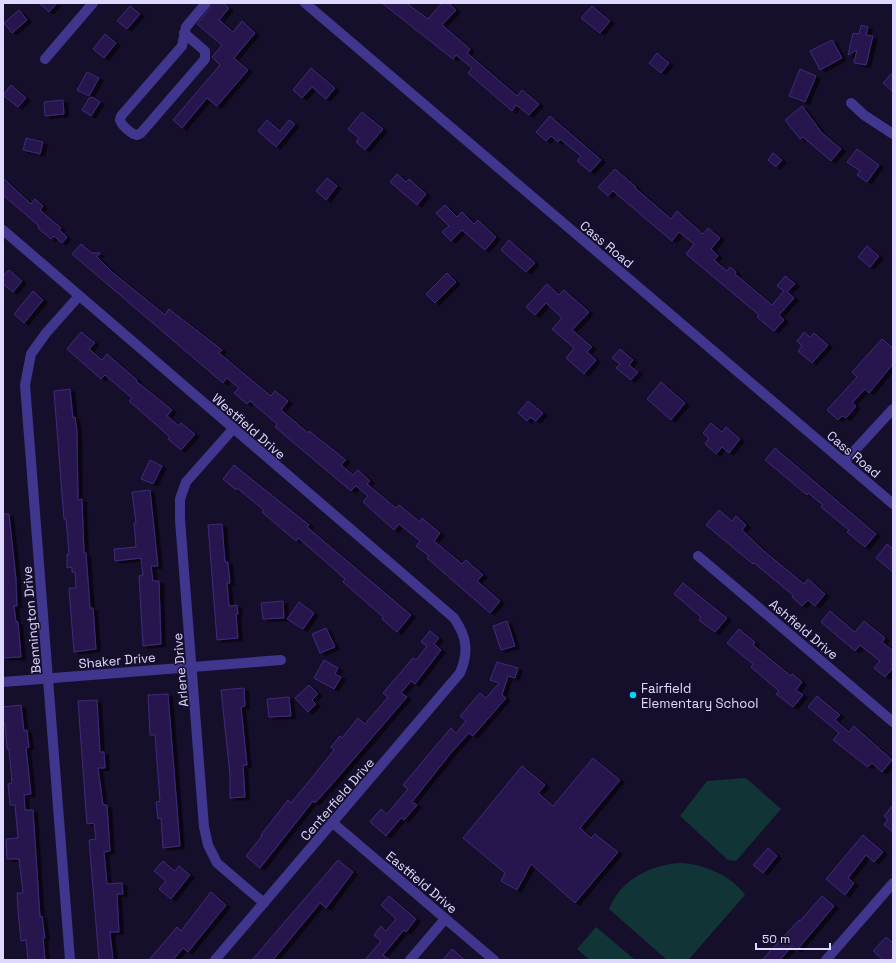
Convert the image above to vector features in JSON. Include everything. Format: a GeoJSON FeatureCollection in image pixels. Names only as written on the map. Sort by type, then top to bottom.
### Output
{"type":"FeatureCollection","features":[{"type":"Feature","properties":{"kind":"street"},"geometry":{"type":"LineString","coordinates":[[45,59],[93,3]]}},
{"type":"Feature","properties":{"kind":"street"},"geometry":{"type":"LineString","coordinates":[[184,33],[205,51],[205,59],[140,133],[134,135],[121,124],[121,116],[182,46],[184,33],[186,27],[206,3]]}},
{"type":"Feature","properties":{"kind":"street","name":"Cass Road"},"geometry":{"type":"LineString","coordinates":[[305,3],[893,504]]}},
{"type":"Feature","properties":{"kind":"street"},"geometry":{"type":"LineString","coordinates":[[851,103],[864,115],[893,134]]}},
{"type":"Feature","properties":{"kind":"street","name":"Westfield Drive"},"geometry":{"type":"LineString","coordinates":[[3,230],[454,618],[461,628],[467,649]]}},
{"type":"Feature","properties":{"kind":"street","name":"Bennington Drive"},"geometry":{"type":"LineString","coordinates":[[70,960],[25,385],[31,354],[79,296]]}},
{"type":"Feature","properties":{"kind":"street"},"geometry":{"type":"LineString","coordinates":[[844,462],[893,409]]}},
{"type":"Feature","properties":{"kind":"street","name":"Arlene Drive"},"geometry":{"type":"LineString","coordinates":[[233,429],[186,482],[180,499],[180,520],[193,666],[204,827],[208,845],[217,863],[264,903]]}},
{"type":"Feature","properties":{"kind":"street","name":"Ashfield Drive"},"geometry":{"type":"LineString","coordinates":[[698,556],[893,722]]}},
{"type":"Feature","properties":{"kind":"street","name":"Centerfield Drive"},"geometry":{"type":"LineString","coordinates":[[215,960],[460,673],[467,649]]}},
{"type":"Feature","properties":{"kind":"street","name":"Shaker Drive"},"geometry":{"type":"LineString","coordinates":[[3,682],[281,660]]}},
{"type":"Feature","properties":{"kind":"street","name":"Eastfield Drive"},"geometry":{"type":"LineString","coordinates":[[333,823],[494,960]]}},
{"type":"Feature","properties":{"kind":"street"},"geometry":{"type":"LineString","coordinates":[[826,960],[893,883]]}},
{"type":"Feature","properties":{"kind":"street"},"geometry":{"type":"LineString","coordinates":[[410,960],[445,919]]}},
{"type":"Feature","properties":{"kind":"green space"},"geometry":{"type":"Polygon","coordinates":[[[746,778],[781,809],[736,861],[728,860],[680,816],[707,781],[746,778]]]}},
{"type":"Feature","properties":{"kind":"green space"},"geometry":{"type":"Polygon","coordinates":[[[680,863],[707,868],[716,872],[732,882],[745,895],[689,959],[667,960],[609,909],[621,890],[628,882],[637,876],[658,867],[680,863]]]}},
{"type":"Feature","properties":{"kind":"green space"},"geometry":{"type":"Polygon","coordinates":[[[596,927],[635,960],[590,960],[577,949],[596,927]]]}},
{"type":"Feature","properties":{"kind":"building"},"geometry":{"type":"Polygon","coordinates":[[[39,3],[57,3],[49,12],[39,3]]]}},
{"type":"Feature","properties":{"kind":"building"},"geometry":{"type":"Polygon","coordinates":[[[214,3],[223,3],[229,8],[219,20],[233,32],[242,21],[255,33],[234,58],[248,70],[217,106],[207,98],[182,128],[173,120],[220,65],[212,57],[222,45],[197,24],[214,3]]]}},
{"type":"Feature","properties":{"kind":"building"},"geometry":{"type":"Polygon","coordinates":[[[382,3],[406,3],[428,19],[442,3],[448,3],[456,10],[442,25],[470,49],[467,53],[517,96],[522,90],[539,104],[529,115],[516,105],[512,111],[468,73],[472,68],[456,55],[453,59],[382,3]]]}},
{"type":"Feature","properties":{"kind":"building"},"geometry":{"type":"Polygon","coordinates":[[[130,6],[140,14],[127,29],[117,21],[130,6]]]}},
{"type":"Feature","properties":{"kind":"building"},"geometry":{"type":"Polygon","coordinates":[[[592,6],[610,21],[600,33],[581,18],[592,6]]]}},
{"type":"Feature","properties":{"kind":"building"},"geometry":{"type":"Polygon","coordinates":[[[19,10],[27,20],[12,33],[4,23],[19,10]]]}},
{"type":"Feature","properties":{"kind":"building"},"geometry":{"type":"Polygon","coordinates":[[[861,25],[868,27],[866,35],[873,36],[866,65],[854,63],[857,50],[848,55],[853,33],[859,34],[861,25]]]}},
{"type":"Feature","properties":{"kind":"building"},"geometry":{"type":"Polygon","coordinates":[[[105,34],[116,43],[104,58],[93,49],[105,34]]]}},
{"type":"Feature","properties":{"kind":"building"},"geometry":{"type":"Polygon","coordinates":[[[832,40],[842,58],[820,70],[810,51],[832,40]]]}},
{"type":"Feature","properties":{"kind":"building"},"geometry":{"type":"Polygon","coordinates":[[[657,53],[669,63],[661,73],[649,63],[657,53]]]}},
{"type":"Feature","properties":{"kind":"building"},"geometry":{"type":"Polygon","coordinates":[[[311,68],[335,88],[326,99],[312,87],[302,98],[293,90],[311,68]]]}},
{"type":"Feature","properties":{"kind":"building"},"geometry":{"type":"Polygon","coordinates":[[[800,69],[816,76],[805,102],[789,96],[800,69]]]}},
{"type":"Feature","properties":{"kind":"building"},"geometry":{"type":"Polygon","coordinates":[[[87,72],[99,78],[89,96],[77,90],[87,72]]]}},
{"type":"Feature","properties":{"kind":"building"},"geometry":{"type":"Polygon","coordinates":[[[893,72],[893,92],[883,83],[893,72]]]}},
{"type":"Feature","properties":{"kind":"building"},"geometry":{"type":"Polygon","coordinates":[[[11,85],[26,98],[18,107],[3,95],[11,85]]]}},
{"type":"Feature","properties":{"kind":"building"},"geometry":{"type":"Polygon","coordinates":[[[92,97],[100,102],[91,116],[82,110],[89,98],[92,97]]]}},
{"type":"Feature","properties":{"kind":"building"},"geometry":{"type":"Polygon","coordinates":[[[63,100],[64,114],[45,116],[44,102],[63,100]]]}},
{"type":"Feature","properties":{"kind":"building"},"geometry":{"type":"Polygon","coordinates":[[[802,106],[822,133],[841,149],[831,161],[803,137],[800,139],[785,120],[802,106]]]}},
{"type":"Feature","properties":{"kind":"building"},"geometry":{"type":"Polygon","coordinates":[[[362,112],[383,129],[365,150],[356,142],[359,138],[348,129],[362,112]]]}},
{"type":"Feature","properties":{"kind":"building"},"geometry":{"type":"Polygon","coordinates":[[[550,116],[601,160],[590,172],[577,161],[581,156],[560,139],[558,142],[551,136],[546,141],[536,132],[550,116]]]}},
{"type":"Feature","properties":{"kind":"building"},"geometry":{"type":"Polygon","coordinates":[[[267,120],[280,131],[289,120],[295,124],[276,147],[258,131],[267,120]]]}},
{"type":"Feature","properties":{"kind":"building"},"geometry":{"type":"Polygon","coordinates":[[[26,138],[43,142],[40,154],[23,150],[26,138]]]}},
{"type":"Feature","properties":{"kind":"building"},"geometry":{"type":"Polygon","coordinates":[[[857,149],[879,165],[867,182],[857,175],[860,171],[847,162],[857,149]]]}},
{"type":"Feature","properties":{"kind":"building"},"geometry":{"type":"Polygon","coordinates":[[[773,153],[782,160],[776,167],[768,160],[773,153]]]}},
{"type":"Feature","properties":{"kind":"building"},"geometry":{"type":"Polygon","coordinates":[[[615,169],[671,219],[677,211],[703,234],[708,228],[720,238],[711,249],[718,256],[714,260],[727,271],[730,267],[736,272],[735,274],[772,305],[784,291],[777,286],[785,276],[795,284],[787,292],[794,298],[779,315],[784,320],[774,331],[757,317],[759,315],[686,254],[694,244],[679,232],[672,241],[613,191],[608,196],[598,187],[615,169]]]}},
{"type":"Feature","properties":{"kind":"building"},"geometry":{"type":"Polygon","coordinates":[[[397,174],[406,182],[409,179],[426,194],[417,205],[390,182],[397,174]]]}},
{"type":"Feature","properties":{"kind":"building"},"geometry":{"type":"Polygon","coordinates":[[[3,178],[31,204],[35,199],[43,206],[40,210],[61,228],[59,230],[67,237],[62,243],[54,236],[51,239],[38,228],[39,226],[3,195],[3,178]]]}},
{"type":"Feature","properties":{"kind":"building"},"geometry":{"type":"Polygon","coordinates":[[[327,178],[337,186],[326,200],[316,191],[327,178]]]}},
{"type":"Feature","properties":{"kind":"building"},"geometry":{"type":"Polygon","coordinates":[[[445,205],[457,217],[462,212],[474,224],[478,220],[496,237],[485,250],[462,230],[451,241],[442,232],[449,226],[436,213],[445,205]]]}},
{"type":"Feature","properties":{"kind":"building"},"geometry":{"type":"Polygon","coordinates":[[[509,240],[535,263],[526,272],[501,250],[509,240]]]}},
{"type":"Feature","properties":{"kind":"building"},"geometry":{"type":"Polygon","coordinates":[[[81,244],[92,253],[100,253],[97,257],[112,272],[165,315],[169,309],[222,350],[219,353],[271,396],[275,391],[288,401],[281,410],[308,433],[309,431],[346,460],[341,465],[353,475],[358,470],[370,481],[367,484],[396,508],[399,505],[420,522],[422,518],[440,533],[434,541],[462,564],[466,560],[483,575],[477,581],[500,601],[490,613],[427,558],[429,556],[416,546],[420,541],[399,524],[394,530],[363,502],[368,496],[356,486],[351,491],[275,427],[277,424],[250,401],[247,404],[234,393],[239,388],[227,378],[223,383],[72,254],[81,244]]]}},
{"type":"Feature","properties":{"kind":"building"},"geometry":{"type":"Polygon","coordinates":[[[867,246],[879,256],[870,267],[858,257],[867,246]]]}},
{"type":"Feature","properties":{"kind":"building"},"geometry":{"type":"Polygon","coordinates":[[[9,270],[22,281],[13,292],[3,284],[3,276],[9,270]]]}},
{"type":"Feature","properties":{"kind":"building"},"geometry":{"type":"Polygon","coordinates":[[[447,273],[456,282],[435,303],[426,294],[447,273]]]}},
{"type":"Feature","properties":{"kind":"building"},"geometry":{"type":"Polygon","coordinates":[[[547,284],[559,295],[564,290],[589,312],[572,330],[592,347],[587,352],[596,360],[584,374],[566,358],[574,348],[552,329],[562,318],[546,303],[535,315],[526,307],[547,284]]]}},
{"type":"Feature","properties":{"kind":"building"},"geometry":{"type":"Polygon","coordinates":[[[33,291],[43,300],[24,323],[14,314],[33,291]]]}},
{"type":"Feature","properties":{"kind":"building"},"geometry":{"type":"Polygon","coordinates":[[[81,332],[95,343],[89,349],[102,360],[107,354],[137,380],[136,381],[172,410],[167,416],[179,426],[181,423],[195,434],[181,450],[168,439],[170,437],[129,401],[132,398],[105,375],[101,379],[67,349],[81,332]]]}},
{"type":"Feature","properties":{"kind":"building"},"geometry":{"type":"Polygon","coordinates":[[[804,332],[810,337],[814,333],[828,345],[812,363],[798,351],[802,346],[797,341],[804,332]]]}},
{"type":"Feature","properties":{"kind":"building"},"geometry":{"type":"Polygon","coordinates":[[[882,339],[893,348],[893,364],[869,393],[865,389],[852,403],[856,406],[846,418],[842,416],[838,420],[827,410],[857,377],[852,372],[882,339]]]}},
{"type":"Feature","properties":{"kind":"building"},"geometry":{"type":"Polygon","coordinates":[[[620,349],[633,360],[629,365],[638,372],[631,380],[616,368],[620,364],[612,358],[620,349]]]}},
{"type":"Feature","properties":{"kind":"building"},"geometry":{"type":"Polygon","coordinates":[[[661,382],[685,403],[671,420],[647,399],[661,382]]]}},
{"type":"Feature","properties":{"kind":"building"},"geometry":{"type":"Polygon","coordinates":[[[70,389],[73,418],[75,417],[77,431],[78,500],[82,499],[84,553],[86,553],[90,608],[93,608],[96,649],[74,652],[69,588],[76,588],[75,572],[72,572],[72,567],[67,568],[67,554],[69,554],[66,519],[64,519],[54,391],[70,389]]]}},
{"type":"Feature","properties":{"kind":"building"},"geometry":{"type":"Polygon","coordinates":[[[528,401],[543,413],[536,421],[530,417],[527,421],[518,413],[528,401]]]}},
{"type":"Feature","properties":{"kind":"building"},"geometry":{"type":"Polygon","coordinates":[[[711,423],[722,432],[726,427],[740,439],[729,453],[722,447],[716,454],[705,444],[709,438],[703,433],[711,423]]]}},
{"type":"Feature","properties":{"kind":"building"},"geometry":{"type":"Polygon","coordinates":[[[775,448],[876,534],[865,547],[847,532],[849,530],[821,507],[823,505],[808,493],[807,495],[765,460],[775,448]]]}},
{"type":"Feature","properties":{"kind":"building"},"geometry":{"type":"Polygon","coordinates":[[[150,460],[162,466],[153,484],[141,479],[150,460]]]}},
{"type":"Feature","properties":{"kind":"building"},"geometry":{"type":"Polygon","coordinates":[[[234,465],[309,525],[307,527],[411,615],[397,632],[382,619],[383,617],[343,582],[345,579],[326,562],[298,538],[296,541],[262,512],[264,510],[237,488],[236,490],[223,479],[234,465]]]}},
{"type":"Feature","properties":{"kind":"building"},"geometry":{"type":"Polygon","coordinates":[[[150,490],[158,566],[151,566],[153,581],[159,581],[161,644],[143,646],[139,576],[143,575],[141,558],[115,561],[114,549],[136,547],[134,523],[136,523],[132,492],[150,490]]]}},
{"type":"Feature","properties":{"kind":"building"},"geometry":{"type":"Polygon","coordinates":[[[719,510],[732,521],[736,516],[746,525],[742,530],[764,551],[804,584],[808,579],[825,594],[815,606],[808,600],[802,606],[792,597],[794,596],[706,525],[719,510]]]}},
{"type":"Feature","properties":{"kind":"building"},"geometry":{"type":"Polygon","coordinates":[[[3,514],[9,514],[16,579],[17,606],[14,606],[16,622],[18,622],[21,657],[3,658],[3,514]]]}},
{"type":"Feature","properties":{"kind":"building"},"geometry":{"type":"Polygon","coordinates":[[[222,524],[225,562],[228,562],[230,583],[227,583],[229,606],[237,605],[238,614],[236,614],[238,638],[217,640],[208,525],[222,524]]]}},
{"type":"Feature","properties":{"kind":"building"},"geometry":{"type":"Polygon","coordinates":[[[887,544],[893,549],[893,572],[876,558],[887,544]]]}},
{"type":"Feature","properties":{"kind":"building"},"geometry":{"type":"Polygon","coordinates":[[[683,583],[727,618],[715,632],[699,620],[701,617],[674,594],[683,583]]]}},
{"type":"Feature","properties":{"kind":"building"},"geometry":{"type":"Polygon","coordinates":[[[283,601],[284,618],[263,619],[261,603],[283,601]]]}},
{"type":"Feature","properties":{"kind":"building"},"geometry":{"type":"Polygon","coordinates":[[[299,602],[314,613],[303,629],[287,619],[299,602]]]}},
{"type":"Feature","properties":{"kind":"building"},"geometry":{"type":"Polygon","coordinates":[[[830,611],[855,632],[864,621],[885,638],[882,642],[893,651],[893,668],[885,677],[874,668],[880,661],[860,645],[855,651],[821,622],[830,611]]]}},
{"type":"Feature","properties":{"kind":"building"},"geometry":{"type":"Polygon","coordinates":[[[507,621],[515,646],[501,650],[493,626],[507,621]]]}},
{"type":"Feature","properties":{"kind":"building"},"geometry":{"type":"Polygon","coordinates":[[[326,628],[335,647],[320,653],[312,634],[326,628]]]}},
{"type":"Feature","properties":{"kind":"building"},"geometry":{"type":"Polygon","coordinates":[[[739,629],[755,642],[753,645],[791,676],[792,674],[802,682],[796,690],[803,695],[793,707],[776,694],[779,691],[751,667],[753,664],[727,643],[739,629]]]}},
{"type":"Feature","properties":{"kind":"building"},"geometry":{"type":"Polygon","coordinates":[[[430,631],[439,638],[434,644],[441,650],[415,684],[411,681],[401,693],[407,697],[315,803],[313,801],[260,868],[246,856],[262,836],[261,835],[288,800],[291,803],[334,750],[331,747],[340,736],[342,738],[358,718],[365,724],[388,697],[383,693],[413,658],[416,660],[427,646],[421,642],[430,631]]]}},
{"type":"Feature","properties":{"kind":"building"},"geometry":{"type":"Polygon","coordinates":[[[324,660],[338,668],[335,674],[341,677],[334,689],[314,678],[324,660]]]}},
{"type":"Feature","properties":{"kind":"building"},"geometry":{"type":"Polygon","coordinates":[[[497,662],[518,668],[515,678],[508,676],[502,695],[506,698],[473,736],[469,733],[450,754],[412,802],[417,805],[404,820],[401,818],[386,836],[370,822],[381,809],[387,814],[408,789],[403,785],[434,748],[451,728],[456,733],[466,721],[460,716],[480,693],[486,698],[499,683],[490,680],[497,662]]]}},
{"type":"Feature","properties":{"kind":"building"},"geometry":{"type":"Polygon","coordinates":[[[309,685],[318,694],[312,700],[316,704],[308,712],[295,698],[309,685]]]}},
{"type":"Feature","properties":{"kind":"building"},"geometry":{"type":"Polygon","coordinates":[[[244,688],[245,706],[241,707],[247,765],[243,765],[245,797],[230,798],[230,775],[221,690],[244,688]]]}},
{"type":"Feature","properties":{"kind":"building"},"geometry":{"type":"Polygon","coordinates":[[[168,694],[180,846],[163,848],[161,818],[158,819],[156,802],[160,801],[155,735],[150,735],[148,695],[168,694]]]}},
{"type":"Feature","properties":{"kind":"building"},"geometry":{"type":"Polygon","coordinates":[[[817,696],[840,715],[835,720],[849,732],[854,726],[892,760],[882,772],[872,763],[868,767],[833,740],[839,733],[808,707],[817,696]]]}},
{"type":"Feature","properties":{"kind":"building"},"geometry":{"type":"Polygon","coordinates":[[[289,697],[291,716],[269,717],[267,699],[289,697]]]}},
{"type":"Feature","properties":{"kind":"building"},"geometry":{"type":"Polygon","coordinates":[[[97,700],[100,752],[104,752],[105,768],[98,768],[103,805],[107,805],[110,851],[104,852],[107,884],[122,883],[123,894],[117,894],[119,932],[110,932],[113,960],[99,960],[89,840],[96,839],[94,823],[87,824],[78,701],[97,700]]]}},
{"type":"Feature","properties":{"kind":"building"},"geometry":{"type":"Polygon","coordinates":[[[21,705],[24,731],[27,730],[29,747],[26,748],[31,794],[24,795],[25,810],[33,810],[40,917],[42,916],[45,938],[43,938],[45,960],[28,960],[26,940],[21,941],[18,911],[17,893],[23,893],[19,859],[7,859],[6,839],[18,838],[15,805],[10,805],[8,784],[12,783],[9,749],[7,749],[5,724],[3,724],[3,707],[21,705]]]}},
{"type":"Feature","properties":{"kind":"building"},"geometry":{"type":"Polygon","coordinates":[[[593,758],[620,780],[580,828],[591,838],[595,834],[618,852],[575,903],[531,864],[517,890],[501,881],[505,873],[463,838],[522,766],[545,785],[538,793],[553,806],[593,758]]]}},
{"type":"Feature","properties":{"kind":"building"},"geometry":{"type":"Polygon","coordinates":[[[893,805],[893,832],[884,825],[888,819],[884,816],[893,805]]]}},
{"type":"Feature","properties":{"kind":"building"},"geometry":{"type":"Polygon","coordinates":[[[863,835],[883,852],[874,862],[866,855],[848,878],[854,883],[845,895],[826,879],[863,835]]]}},
{"type":"Feature","properties":{"kind":"building"},"geometry":{"type":"Polygon","coordinates":[[[768,848],[777,856],[763,873],[753,865],[768,848]]]}},
{"type":"Feature","properties":{"kind":"building"},"geometry":{"type":"Polygon","coordinates":[[[338,860],[353,872],[326,908],[320,903],[273,960],[252,960],[338,860]]]}},
{"type":"Feature","properties":{"kind":"building"},"geometry":{"type":"Polygon","coordinates":[[[163,861],[175,871],[179,866],[190,875],[171,899],[159,889],[166,881],[154,871],[163,861]]]}},
{"type":"Feature","properties":{"kind":"building"},"geometry":{"type":"Polygon","coordinates":[[[211,892],[226,905],[188,952],[183,948],[173,960],[149,960],[177,927],[181,931],[211,892]]]}},
{"type":"Feature","properties":{"kind":"building"},"geometry":{"type":"Polygon","coordinates":[[[389,896],[416,919],[406,932],[404,930],[383,955],[390,960],[365,960],[381,941],[374,935],[381,926],[386,931],[396,919],[381,905],[389,896]]]}},
{"type":"Feature","properties":{"kind":"building"},"geometry":{"type":"Polygon","coordinates":[[[822,896],[834,906],[797,950],[792,946],[780,960],[762,960],[799,920],[800,921],[822,896]]]}},
{"type":"Feature","properties":{"kind":"building"},"geometry":{"type":"Polygon","coordinates":[[[886,937],[893,943],[893,956],[890,960],[883,960],[873,951],[886,937]]]}},
{"type":"Feature","properties":{"kind":"building"},"geometry":{"type":"Polygon","coordinates":[[[452,949],[465,960],[443,960],[452,949]]]}},
{"type":"Feature","properties":{"kind":"place","name":"Fairfield Elementary School"},"geometry":{"type":"Point","coordinates":[633,695]}}]}
